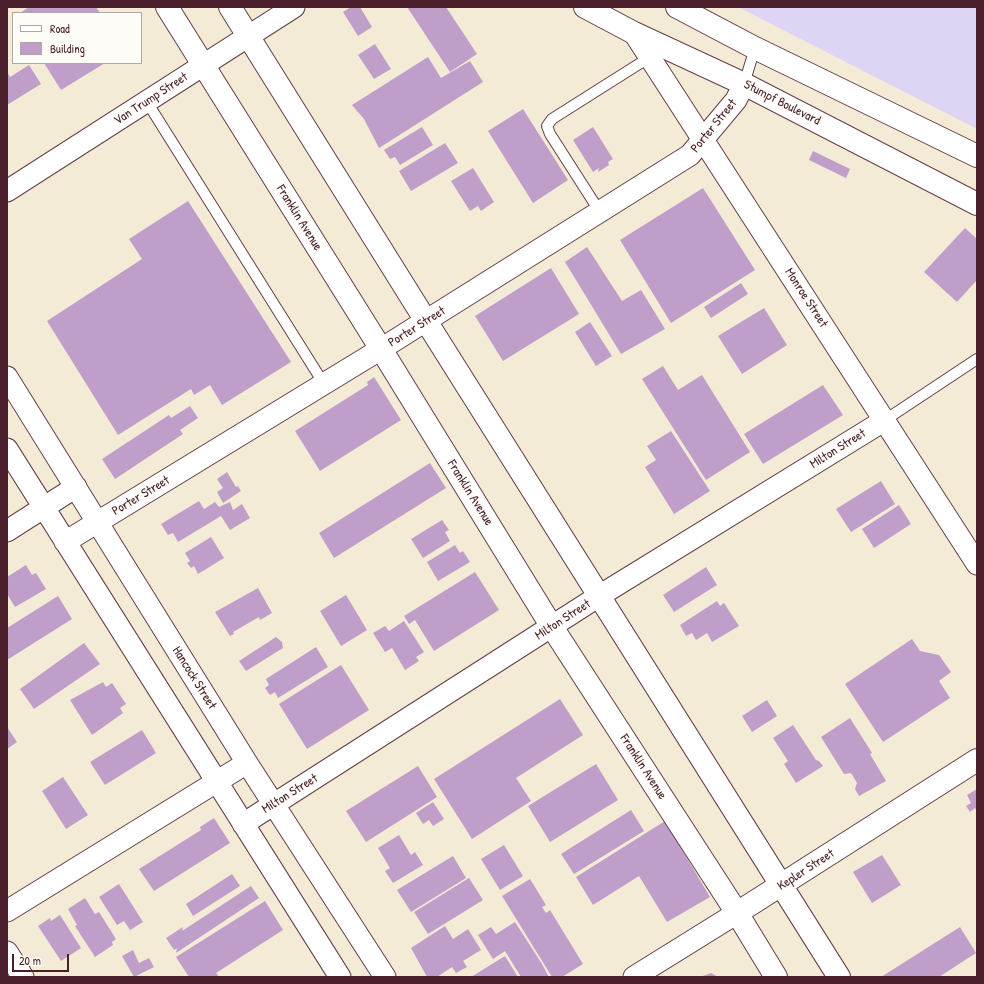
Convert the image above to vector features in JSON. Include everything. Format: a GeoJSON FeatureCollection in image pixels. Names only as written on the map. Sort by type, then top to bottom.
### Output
{"type":"FeatureCollection","features":[{"type":"Feature","properties":{"kind":"main road","name":"Franklin Avenue"},"geometry":{"type":"LineString","coordinates":[[167,7],[381,349],[552,627],[737,913],[776,977]]}},
{"type":"Feature","properties":{"kind":"main road"},"geometry":{"type":"LineString","coordinates":[[230,7],[839,977]]}},
{"type":"Feature","properties":{"kind":"main road","name":"Stumpf Boulevard"},"geometry":{"type":"LineString","coordinates":[[585,7],[634,33],[744,84],[977,204]]}},
{"type":"Feature","properties":{"kind":"main road"},"geometry":{"type":"LineString","coordinates":[[677,7],[755,48],[977,156]]}},
{"type":"Feature","properties":{"kind":"main road","name":"Kepler Street"},"geometry":{"type":"LineString","coordinates":[[737,913],[782,886],[977,760]]}},
{"type":"Feature","properties":{"kind":"street","name":"Van Trump Street"},"geometry":{"type":"LineString","coordinates":[[7,191],[294,7]]}},
{"type":"Feature","properties":{"kind":"street","name":"Monroe Street"},"geometry":{"type":"LineString","coordinates":[[634,33],[977,564]]}},
{"type":"Feature","properties":{"kind":"street","name":"Porter Street"},"geometry":{"type":"LineString","coordinates":[[65,542],[381,349],[690,155],[736,100],[744,84]]}},
{"type":"Feature","properties":{"kind":"street","name":"Hancock Street"},"geometry":{"type":"LineString","coordinates":[[7,376],[247,763],[385,977]]}},
{"type":"Feature","properties":{"kind":"street","name":"Milton Street"},"geometry":{"type":"LineString","coordinates":[[243,824],[599,596],[885,420]]}},
{"type":"Feature","properties":{"kind":"street"},"geometry":{"type":"LineString","coordinates":[[7,450],[340,977]]}},
{"type":"Feature","properties":{"kind":"street"},"geometry":{"type":"LineString","coordinates":[[7,531],[76,487]]}},
{"type":"Feature","properties":{"kind":"street"},"geometry":{"type":"LineString","coordinates":[[7,911],[247,763]]}},
{"type":"Feature","properties":{"kind":"street","name":"Kepler Street"},"geometry":{"type":"LineString","coordinates":[[634,977],[737,913]]}},
{"type":"Feature","properties":{"kind":"street"},"geometry":{"type":"LineString","coordinates":[[7,952],[23,977]]}},
{"type":"Feature","properties":{"kind":"lane"},"geometry":{"type":"LineString","coordinates":[[744,84],[755,48]]}},
{"type":"Feature","properties":{"kind":"lane"},"geometry":{"type":"LineString","coordinates":[[600,212],[550,134],[547,126],[552,119],[650,57]]}},
{"type":"Feature","properties":{"kind":"lane"},"geometry":{"type":"LineString","coordinates":[[147,102],[324,384]]}},
{"type":"Feature","properties":{"kind":"lane"},"geometry":{"type":"LineString","coordinates":[[885,420],[977,359]]}},
{"type":"Feature","properties":{"kind":"shaded area"},"geometry":{"type":"Polygon","coordinates":[[[738,7],[977,7],[977,129],[738,7]]]}},
{"type":"Feature","properties":{"kind":"building"},"geometry":{"type":"Polygon","coordinates":[[[29,7],[96,7],[99,12],[22,12],[29,7]]]}},
{"type":"Feature","properties":{"kind":"building"},"geometry":{"type":"Polygon","coordinates":[[[351,7],[360,7],[372,27],[358,36],[343,12],[351,7]]]}},
{"type":"Feature","properties":{"kind":"building"},"geometry":{"type":"Polygon","coordinates":[[[407,7],[446,7],[477,54],[450,72],[407,7]]]}},
{"type":"Feature","properties":{"kind":"building"},"geometry":{"type":"Polygon","coordinates":[[[375,44],[391,69],[374,79],[358,55],[375,44]]]}},
{"type":"Feature","properties":{"kind":"building"},"geometry":{"type":"Polygon","coordinates":[[[428,57],[441,78],[470,61],[483,82],[379,148],[364,119],[352,105],[428,57]]]}},
{"type":"Feature","properties":{"kind":"building"},"geometry":{"type":"Polygon","coordinates":[[[45,64],[103,64],[61,90],[45,64]]]}},
{"type":"Feature","properties":{"kind":"building"},"geometry":{"type":"Polygon","coordinates":[[[29,65],[41,84],[7,105],[7,72],[10,77],[29,65]]]}},
{"type":"Feature","properties":{"kind":"building"},"geometry":{"type":"Polygon","coordinates":[[[523,109],[568,180],[533,203],[488,131],[523,109]]]}},
{"type":"Feature","properties":{"kind":"building"},"geometry":{"type":"Polygon","coordinates":[[[422,127],[433,145],[400,165],[395,157],[390,159],[384,150],[422,127]]]}},
{"type":"Feature","properties":{"kind":"building"},"geometry":{"type":"Polygon","coordinates":[[[593,127],[613,159],[608,162],[609,165],[598,172],[599,168],[593,172],[573,140],[593,127]]]}},
{"type":"Feature","properties":{"kind":"building"},"geometry":{"type":"Polygon","coordinates":[[[445,143],[458,163],[411,191],[399,171],[445,143]]]}},
{"type":"Feature","properties":{"kind":"building"},"geometry":{"type":"Polygon","coordinates":[[[813,151],[850,169],[846,178],[809,160],[813,151]]]}},
{"type":"Feature","properties":{"kind":"building"},"geometry":{"type":"Polygon","coordinates":[[[473,168],[494,202],[481,211],[478,206],[470,211],[451,181],[473,168]]]}},
{"type":"Feature","properties":{"kind":"building"},"geometry":{"type":"Polygon","coordinates":[[[703,188],[755,270],[671,323],[620,240],[703,188]]]}},
{"type":"Feature","properties":{"kind":"building"},"geometry":{"type":"Polygon","coordinates":[[[188,201],[291,362],[222,405],[210,385],[194,395],[191,389],[118,435],[47,321],[142,259],[129,239],[188,201]]]}},
{"type":"Feature","properties":{"kind":"building"},"geometry":{"type":"Polygon","coordinates":[[[965,228],[977,239],[977,280],[957,302],[924,272],[965,228]]]}},
{"type":"Feature","properties":{"kind":"building"},"geometry":{"type":"Polygon","coordinates":[[[587,247],[622,301],[641,290],[665,329],[621,354],[565,262],[587,247]]]}},
{"type":"Feature","properties":{"kind":"building"},"geometry":{"type":"Polygon","coordinates":[[[551,268],[579,314],[503,361],[475,316],[551,268]]]}},
{"type":"Feature","properties":{"kind":"building"},"geometry":{"type":"Polygon","coordinates":[[[741,283],[748,294],[711,318],[704,307],[741,283]]]}},
{"type":"Feature","properties":{"kind":"building"},"geometry":{"type":"Polygon","coordinates":[[[764,308],[787,345],[742,374],[718,336],[764,308]]]}},
{"type":"Feature","properties":{"kind":"building"},"geometry":{"type":"Polygon","coordinates":[[[590,322],[612,356],[596,366],[575,332],[590,322]]]}},
{"type":"Feature","properties":{"kind":"building"},"geometry":{"type":"Polygon","coordinates":[[[663,366],[678,390],[702,375],[750,452],[706,480],[642,379],[663,366]]]}},
{"type":"Feature","properties":{"kind":"building"},"geometry":{"type":"Polygon","coordinates":[[[374,377],[401,420],[320,471],[295,431],[368,385],[367,382],[374,377]]]}},
{"type":"Feature","properties":{"kind":"building"},"geometry":{"type":"Polygon","coordinates":[[[823,385],[843,415],[763,464],[744,434],[823,385]]]}},
{"type":"Feature","properties":{"kind":"building"},"geometry":{"type":"Polygon","coordinates":[[[190,406],[198,418],[180,430],[183,434],[115,479],[102,459],[169,415],[171,418],[190,406]]]}},
{"type":"Feature","properties":{"kind":"building"},"geometry":{"type":"Polygon","coordinates":[[[671,431],[710,491],[674,514],[645,467],[656,460],[647,446],[671,431]]]}},
{"type":"Feature","properties":{"kind":"building"},"geometry":{"type":"Polygon","coordinates":[[[430,463],[446,488],[334,558],[319,533],[430,463]]]}},
{"type":"Feature","properties":{"kind":"building"},"geometry":{"type":"Polygon","coordinates":[[[227,472],[236,487],[238,486],[241,491],[223,503],[217,492],[223,488],[217,479],[227,472]]]}},
{"type":"Feature","properties":{"kind":"building"},"geometry":{"type":"Polygon","coordinates":[[[881,481],[895,504],[851,532],[836,509],[881,481]]]}},
{"type":"Feature","properties":{"kind":"building"},"geometry":{"type":"Polygon","coordinates":[[[199,501],[204,509],[215,502],[219,507],[230,502],[233,510],[242,504],[250,518],[230,530],[221,516],[178,542],[173,533],[168,535],[161,524],[199,501]]]}},
{"type":"Feature","properties":{"kind":"building"},"geometry":{"type":"Polygon","coordinates":[[[899,505],[911,524],[874,548],[862,529],[899,505]]]}},
{"type":"Feature","properties":{"kind":"building"},"geometry":{"type":"Polygon","coordinates":[[[442,520],[449,530],[445,532],[450,541],[423,558],[411,539],[442,520]]]}},
{"type":"Feature","properties":{"kind":"building"},"geometry":{"type":"Polygon","coordinates":[[[211,537],[224,558],[198,574],[194,566],[191,568],[187,563],[190,561],[185,553],[211,537]]]}},
{"type":"Feature","properties":{"kind":"building"},"geometry":{"type":"Polygon","coordinates":[[[455,545],[460,553],[463,551],[470,562],[438,581],[427,562],[455,545]]]}},
{"type":"Feature","properties":{"kind":"building"},"geometry":{"type":"Polygon","coordinates":[[[26,565],[32,575],[36,573],[46,589],[15,607],[7,594],[7,577],[26,565]]]}},
{"type":"Feature","properties":{"kind":"building"},"geometry":{"type":"Polygon","coordinates":[[[706,567],[717,585],[674,612],[663,595],[706,567]]]}},
{"type":"Feature","properties":{"kind":"building"},"geometry":{"type":"Polygon","coordinates":[[[475,572],[499,610],[434,651],[415,620],[409,624],[404,616],[475,572]]]}},
{"type":"Feature","properties":{"kind":"building"},"geometry":{"type":"Polygon","coordinates":[[[258,588],[272,613],[260,620],[259,617],[233,632],[234,634],[230,636],[215,612],[258,588]]]}},
{"type":"Feature","properties":{"kind":"building"},"geometry":{"type":"Polygon","coordinates":[[[346,595],[367,630],[341,646],[320,611],[346,595]]]}},
{"type":"Feature","properties":{"kind":"building"},"geometry":{"type":"Polygon","coordinates":[[[58,596],[72,619],[7,660],[7,628],[58,596]]]}},
{"type":"Feature","properties":{"kind":"building"},"geometry":{"type":"Polygon","coordinates":[[[717,601],[720,606],[724,603],[739,626],[712,642],[707,633],[696,640],[692,633],[686,636],[680,625],[717,601]]]}},
{"type":"Feature","properties":{"kind":"building"},"geometry":{"type":"Polygon","coordinates":[[[404,621],[424,652],[416,657],[419,661],[405,670],[392,648],[385,652],[373,633],[385,626],[389,631],[404,621]]]}},
{"type":"Feature","properties":{"kind":"building"},"geometry":{"type":"Polygon","coordinates":[[[276,637],[282,642],[283,648],[246,671],[239,661],[276,637]]]}},
{"type":"Feature","properties":{"kind":"building"},"geometry":{"type":"Polygon","coordinates":[[[912,639],[920,651],[939,655],[951,672],[939,681],[950,698],[883,742],[845,684],[912,639]]]}},
{"type":"Feature","properties":{"kind":"building"},"geometry":{"type":"Polygon","coordinates":[[[84,643],[100,664],[34,709],[20,689],[84,643]]]}},
{"type":"Feature","properties":{"kind":"building"},"geometry":{"type":"Polygon","coordinates":[[[316,647],[328,667],[278,698],[275,692],[270,695],[265,688],[269,685],[266,679],[316,647]]]}},
{"type":"Feature","properties":{"kind":"building"},"geometry":{"type":"Polygon","coordinates":[[[341,665],[369,710],[307,749],[279,704],[341,665]]]}},
{"type":"Feature","properties":{"kind":"building"},"geometry":{"type":"Polygon","coordinates":[[[103,682],[106,687],[112,683],[126,704],[120,708],[123,713],[92,735],[70,700],[103,682]]]}},
{"type":"Feature","properties":{"kind":"building"},"geometry":{"type":"Polygon","coordinates":[[[560,699],[583,735],[516,778],[531,801],[472,839],[434,779],[560,699]]]}},
{"type":"Feature","properties":{"kind":"building"},"geometry":{"type":"Polygon","coordinates":[[[767,700],[777,716],[752,732],[742,716],[767,700]]]}},
{"type":"Feature","properties":{"kind":"building"},"geometry":{"type":"Polygon","coordinates":[[[850,718],[872,753],[870,754],[886,781],[859,796],[855,789],[857,783],[851,773],[844,774],[821,737],[850,718]]]}},
{"type":"Feature","properties":{"kind":"building"},"geometry":{"type":"Polygon","coordinates":[[[793,725],[816,760],[823,766],[796,783],[784,764],[788,761],[773,738],[793,725]]]}},
{"type":"Feature","properties":{"kind":"building"},"geometry":{"type":"Polygon","coordinates":[[[7,727],[17,742],[7,749],[7,727]]]}},
{"type":"Feature","properties":{"kind":"building"},"geometry":{"type":"Polygon","coordinates":[[[142,730],[156,753],[105,785],[90,762],[142,730]]]}},
{"type":"Feature","properties":{"kind":"building"},"geometry":{"type":"Polygon","coordinates":[[[596,764],[618,800],[550,842],[528,806],[596,764]]]}},
{"type":"Feature","properties":{"kind":"building"},"geometry":{"type":"Polygon","coordinates":[[[418,766],[437,797],[366,842],[346,811],[418,766]]]}},
{"type":"Feature","properties":{"kind":"building"},"geometry":{"type":"Polygon","coordinates":[[[63,777],[88,815],[66,829],[42,791],[63,777]]]}},
{"type":"Feature","properties":{"kind":"building"},"geometry":{"type":"Polygon","coordinates":[[[977,789],[977,812],[975,808],[970,812],[966,806],[971,803],[967,795],[977,789]]]}},
{"type":"Feature","properties":{"kind":"building"},"geometry":{"type":"Polygon","coordinates":[[[433,802],[444,819],[433,826],[429,820],[423,824],[416,813],[433,802]]]}},
{"type":"Feature","properties":{"kind":"building"},"geometry":{"type":"Polygon","coordinates":[[[631,810],[644,831],[574,874],[561,854],[631,810]]]}},
{"type":"Feature","properties":{"kind":"building"},"geometry":{"type":"Polygon","coordinates":[[[214,818],[230,843],[154,891],[139,869],[201,830],[200,827],[214,818]]]}},
{"type":"Feature","properties":{"kind":"building"},"geometry":{"type":"Polygon","coordinates":[[[665,821],[710,897],[667,922],[639,876],[593,905],[576,877],[665,821]]]}},
{"type":"Feature","properties":{"kind":"building"},"geometry":{"type":"Polygon","coordinates":[[[399,835],[411,855],[415,852],[423,865],[393,883],[385,871],[390,868],[378,848],[399,835]]]}},
{"type":"Feature","properties":{"kind":"building"},"geometry":{"type":"Polygon","coordinates":[[[504,845],[523,876],[500,890],[481,859],[504,845]]]}},
{"type":"Feature","properties":{"kind":"building"},"geometry":{"type":"Polygon","coordinates":[[[882,855],[901,885],[872,903],[853,872],[882,855]]]}},
{"type":"Feature","properties":{"kind":"building"},"geometry":{"type":"Polygon","coordinates":[[[453,856],[466,878],[411,912],[397,890],[453,856]]]}},
{"type":"Feature","properties":{"kind":"building"},"geometry":{"type":"Polygon","coordinates":[[[232,874],[240,886],[193,916],[186,904],[232,874]]]}},
{"type":"Feature","properties":{"kind":"building"},"geometry":{"type":"Polygon","coordinates":[[[469,878],[483,900],[428,934],[414,912],[469,878]]]}},
{"type":"Feature","properties":{"kind":"building"},"geometry":{"type":"Polygon","coordinates":[[[530,879],[546,905],[542,907],[546,913],[550,910],[583,964],[562,977],[552,977],[502,896],[530,879]]]}},
{"type":"Feature","properties":{"kind":"building"},"geometry":{"type":"Polygon","coordinates":[[[119,884],[143,922],[130,930],[124,921],[117,925],[99,897],[119,884]]]}},
{"type":"Feature","properties":{"kind":"building"},"geometry":{"type":"Polygon","coordinates":[[[251,886],[259,898],[176,953],[177,948],[174,950],[166,938],[183,927],[182,931],[251,886]]]}},
{"type":"Feature","properties":{"kind":"building"},"geometry":{"type":"Polygon","coordinates":[[[85,898],[95,914],[99,912],[116,939],[112,942],[113,945],[95,957],[75,926],[77,925],[68,909],[85,898]]]}},
{"type":"Feature","properties":{"kind":"building"},"geometry":{"type":"Polygon","coordinates":[[[265,901],[283,930],[216,973],[219,977],[189,977],[176,957],[265,901]]]}},
{"type":"Feature","properties":{"kind":"building"},"geometry":{"type":"Polygon","coordinates":[[[60,915],[81,948],[61,961],[38,926],[50,918],[51,921],[60,915]]]}},
{"type":"Feature","properties":{"kind":"building"},"geometry":{"type":"Polygon","coordinates":[[[515,922],[549,977],[521,977],[505,951],[493,959],[478,935],[491,927],[496,934],[515,922]]]}},
{"type":"Feature","properties":{"kind":"building"},"geometry":{"type":"Polygon","coordinates":[[[445,926],[453,939],[468,929],[481,950],[463,961],[467,967],[456,973],[452,967],[437,977],[427,977],[411,948],[445,926]]]}},
{"type":"Feature","properties":{"kind":"building"},"geometry":{"type":"Polygon","coordinates":[[[960,927],[976,953],[939,977],[881,977],[960,927]]]}},
{"type":"Feature","properties":{"kind":"building"},"geometry":{"type":"Polygon","coordinates":[[[133,950],[139,963],[149,958],[154,967],[134,977],[122,956],[133,950]]]}},
{"type":"Feature","properties":{"kind":"building"},"geometry":{"type":"Polygon","coordinates":[[[505,956],[518,977],[471,977],[505,956]]]}},
{"type":"Feature","properties":{"kind":"building"},"geometry":{"type":"Polygon","coordinates":[[[711,973],[718,977],[700,977],[711,973]]]}}]}
